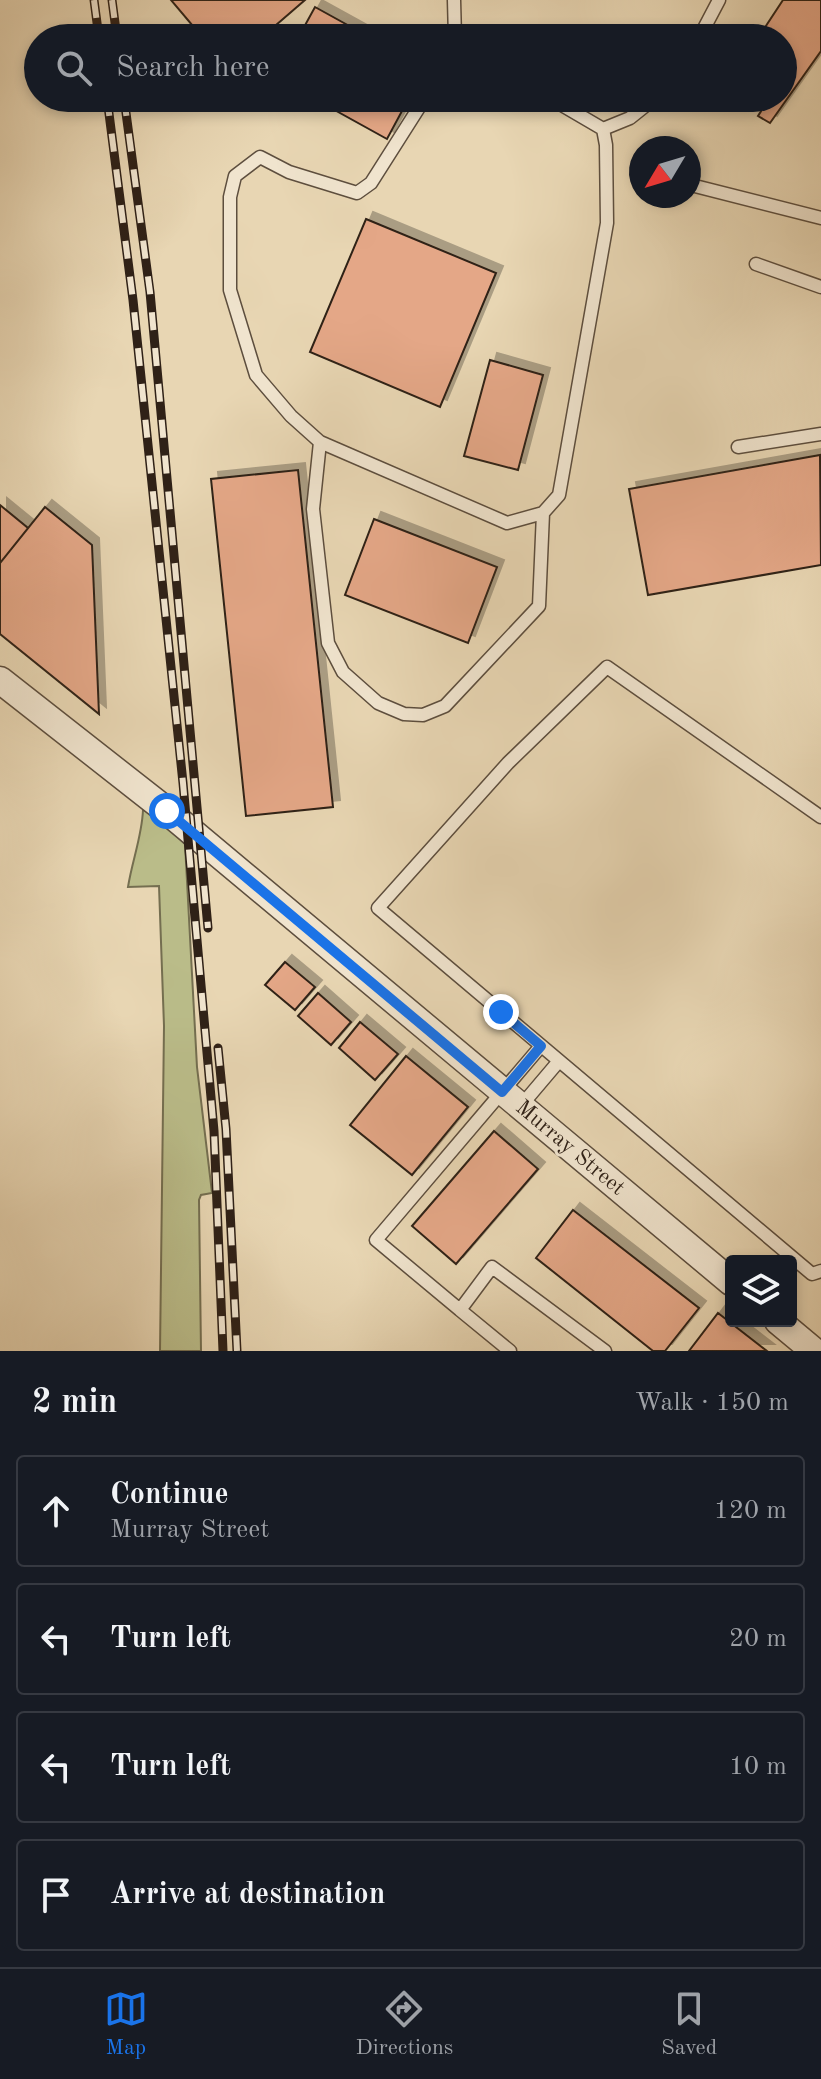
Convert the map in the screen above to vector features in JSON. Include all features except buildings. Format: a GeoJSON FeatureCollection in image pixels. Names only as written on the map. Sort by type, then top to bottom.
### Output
{"type":"FeatureCollection","features":[{"type":"Feature","properties":{"kind":"street","name":"Murray Street"},"geometry":{"type":"LineString","coordinates":[[0,680],[167,811],[725,1277]]}},
{"type":"Feature","properties":{"kind":"street"},"geometry":{"type":"LineString","coordinates":[[785,1327],[814,1351]]}},
{"type":"Feature","properties":{"kind":"lane"},"geometry":{"type":"LineString","coordinates":[[454,0],[455,24]]}},
{"type":"Feature","properties":{"kind":"lane"},"geometry":{"type":"LineString","coordinates":[[706,24],[719,0]]}},
{"type":"Feature","properties":{"kind":"lane"},"geometry":{"type":"LineString","coordinates":[[416,112],[371,183],[357,193],[289,172],[260,157],[235,176],[230,197],[230,290],[256,375],[291,416],[320,442],[507,523],[543,513],[559,495],[607,223],[603,129],[574,112]]}},
{"type":"Feature","properties":{"kind":"lane"},"geometry":{"type":"LineString","coordinates":[[603,129],[638,112]]}},
{"type":"Feature","properties":{"kind":"lane"},"geometry":{"type":"LineString","coordinates":[[701,188],[821,218]]}},
{"type":"Feature","properties":{"kind":"lane"},"geometry":{"type":"LineString","coordinates":[[756,264],[821,287]]}},
{"type":"Feature","properties":{"kind":"lane"},"geometry":{"type":"LineString","coordinates":[[738,447],[821,434]]}},
{"type":"Feature","properties":{"kind":"lane"},"geometry":{"type":"LineString","coordinates":[[320,442],[313,509],[328,643],[343,672],[356,686],[378,703],[404,714],[423,715],[445,706],[539,606],[543,513]]}},
{"type":"Feature","properties":{"kind":"lane"},"geometry":{"type":"LineString","coordinates":[[821,817],[607,667],[508,763],[378,908],[812,1274],[821,1271]]}},
{"type":"Feature","properties":{"kind":"lane"},"geometry":{"type":"LineString","coordinates":[[511,1099],[541,1046]]}},
{"type":"Feature","properties":{"kind":"lane"},"geometry":{"type":"LineString","coordinates":[[510,1351],[376,1240],[511,1099],[559,1061]]}},
{"type":"Feature","properties":{"kind":"lane"},"geometry":{"type":"LineString","coordinates":[[460,1310],[492,1267],[605,1351]]}},
{"type":"Feature","properties":{"kind":"green space"},"geometry":{"type":"Polygon","coordinates":[[[143,810],[152,812],[185,844],[197,1067],[212,1193],[201,1195],[199,1200],[201,1351],[160,1351],[164,1026],[159,886],[128,887],[143,810]]]}},
{"type":"Feature","properties":{"kind":"railway"},"geometry":{"type":"LineString","coordinates":[[94,0],[97,24]]}},
{"type":"Feature","properties":{"kind":"railway"},"geometry":{"type":"LineString","coordinates":[[112,0],[115,24]]}},
{"type":"Feature","properties":{"kind":"railway"},"geometry":{"type":"LineString","coordinates":[[109,112],[133,300],[183,783],[214,1131],[223,1351]]}},
{"type":"Feature","properties":{"kind":"railway"},"geometry":{"type":"LineString","coordinates":[[126,112],[150,292],[208,928]]}},
{"type":"Feature","properties":{"kind":"railway"},"geometry":{"type":"LineString","coordinates":[[218,1048],[226,1129],[237,1351]]}},
{"type":"Feature","properties":{"kind":"route"},"geometry":{"type":"LineString","coordinates":[[167,811],[502,1092],[541,1046],[501,1012]]}}]}
